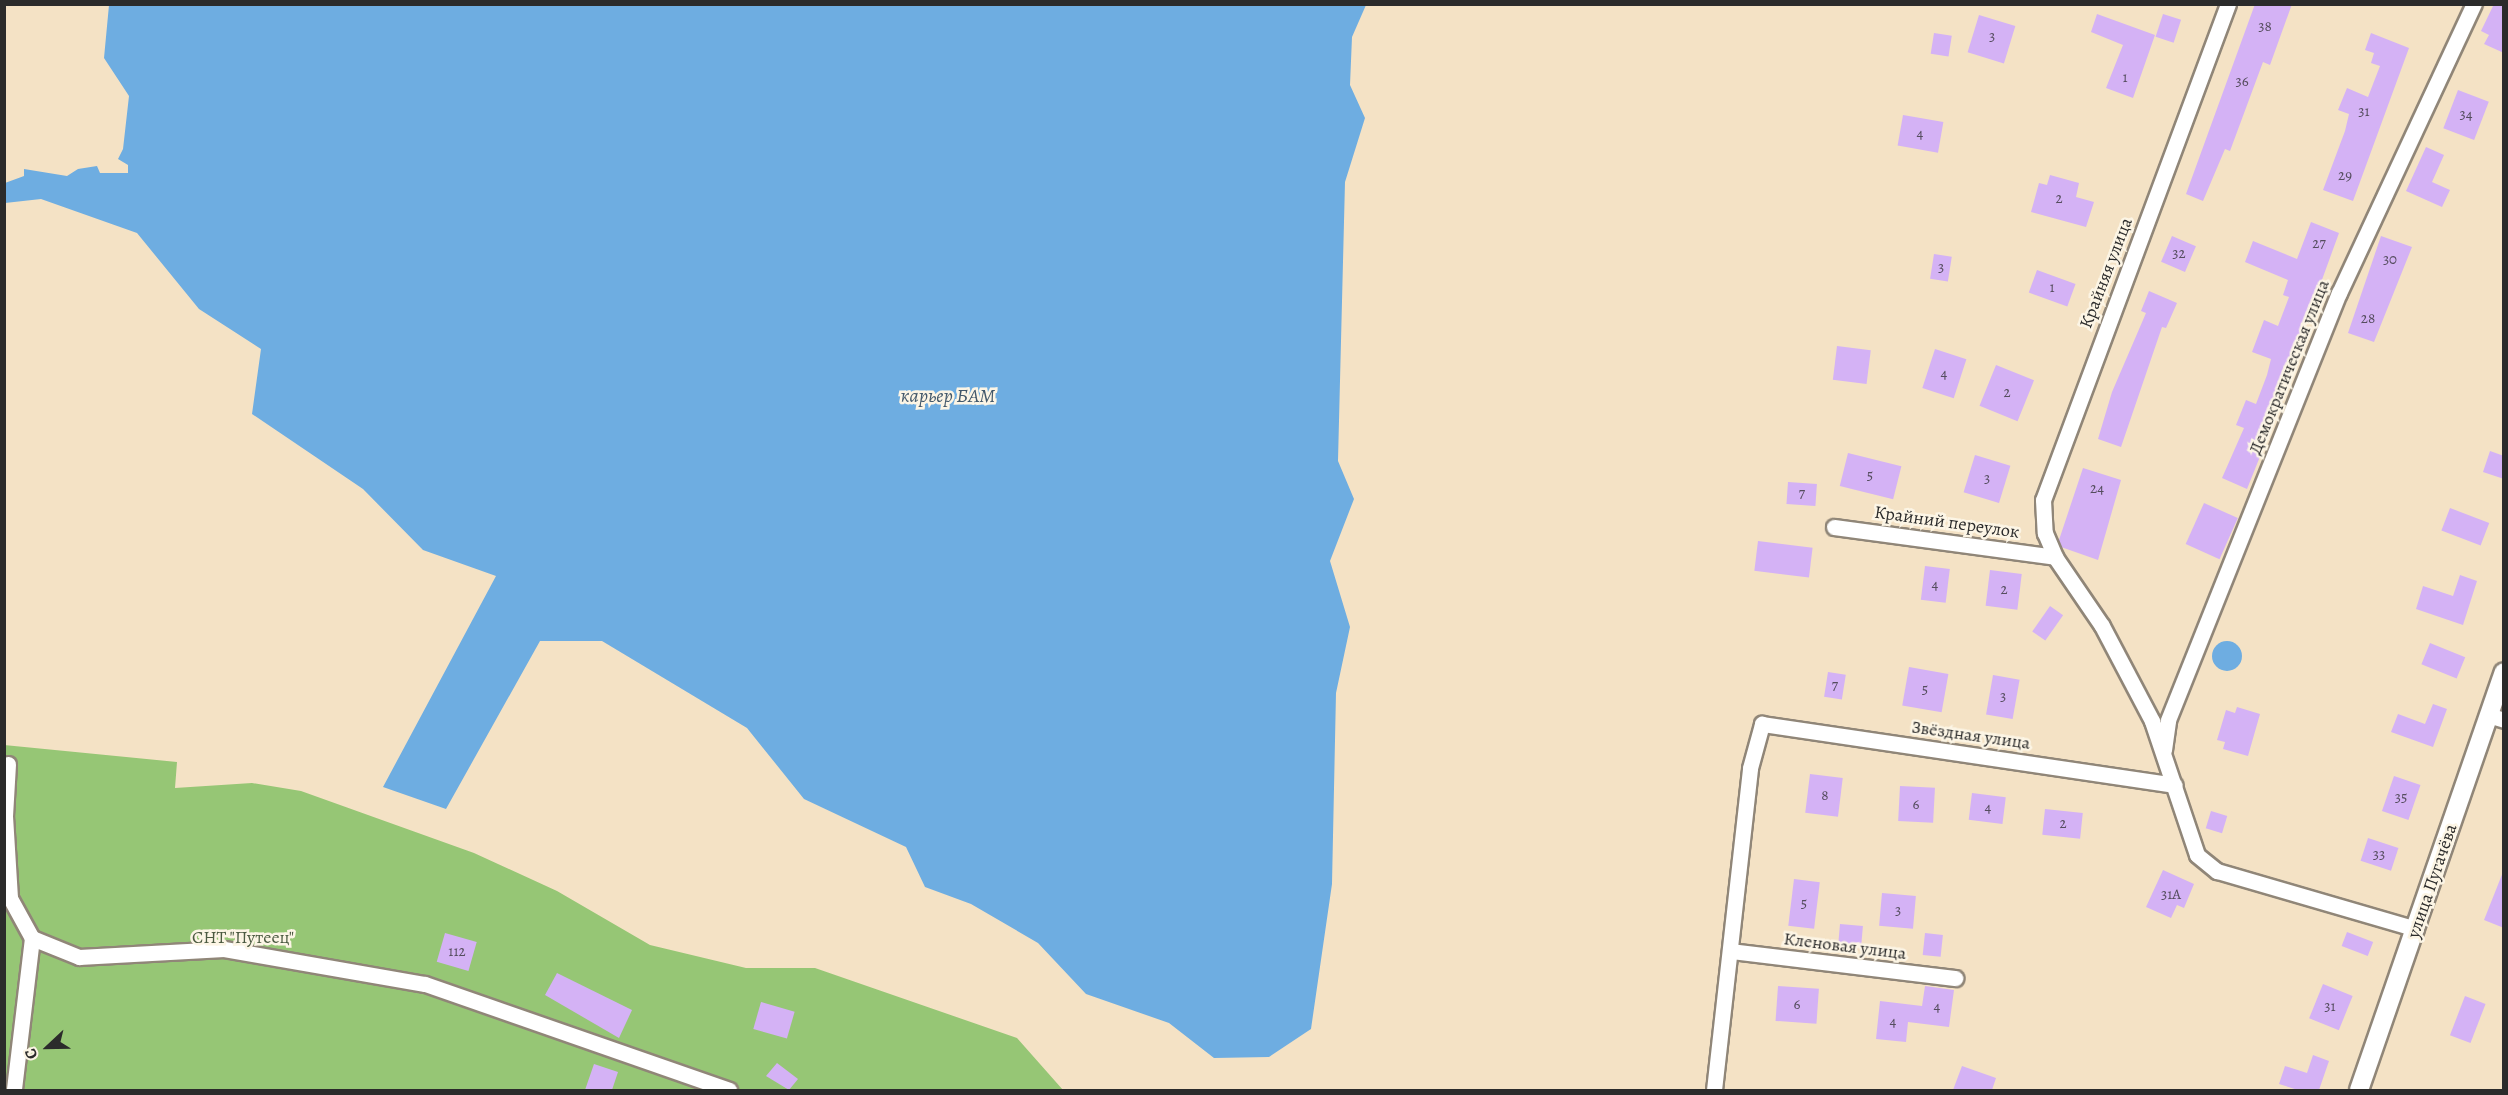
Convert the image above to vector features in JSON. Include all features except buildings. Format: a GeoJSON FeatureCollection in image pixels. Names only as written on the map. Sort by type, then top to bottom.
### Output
{"type":"FeatureCollection","features":[{"type":"Feature","properties":{"kind":"street","name":"Крайняя улица"},"geometry":{"type":"LineString","coordinates":[[2228,4],[2043,500],[2045,533],[2055,557],[2102,626],[2152,721],[2197,855],[2217,871],[2416,928]]}},
{"type":"Feature","properties":{"kind":"street","name":"Демократическая улица"},"geometry":{"type":"LineString","coordinates":[[2163,753],[2168,720],[2339,293],[2474,4]]}},
{"type":"Feature","properties":{"kind":"street","name":"Крайний переулок"},"geometry":{"type":"LineString","coordinates":[[1834,526],[2055,557]]}},
{"type":"Feature","properties":{"kind":"street","name":"улица Пугачёва"},"geometry":{"type":"LineString","coordinates":[[2359,1090],[2416,928],[2496,717],[2504,672]]}},
{"type":"Feature","properties":{"kind":"street","name":"Звёздная улица"},"geometry":{"type":"LineString","coordinates":[[1731,951],[1750,768],[1762,724],[2175,785]]}},
{"type":"Feature","properties":{"kind":"street"},"geometry":{"type":"LineString","coordinates":[[8,764],[4,816],[10,898],[32,938],[14,1090]]}},
{"type":"Feature","properties":{"kind":"street"},"geometry":{"type":"LineString","coordinates":[[32,938],[79,957],[224,949],[425,984],[696,1085],[729,1090]]}},
{"type":"Feature","properties":{"kind":"street","name":"Кленовая улица"},"geometry":{"type":"LineString","coordinates":[[1731,951],[1955,978]]}},
{"type":"Feature","properties":{"kind":"street"},"geometry":{"type":"LineString","coordinates":[[1714,1090],[1731,951]]}},
{"type":"Feature","properties":{"kind":"green space","name":"СНТ \"Путеец\""},"geometry":{"type":"Polygon","coordinates":[[[4,745],[177,762],[175,788],[252,783],[301,791],[474,853],[557,891],[650,945],[746,968],[815,968],[1017,1038],[1063,1090],[5,1090],[4,745]]]}},
{"type":"Feature","properties":{"kind":"water","name":"карьер БАМ"},"geometry":{"type":"Polygon","coordinates":[[[109,5],[1366,5],[1352,37],[1350,85],[1365,118],[1345,182],[1338,461],[1354,499],[1330,561],[1350,627],[1336,693],[1332,884],[1311,1029],[1269,1057],[1214,1058],[1169,1023],[1086,994],[1038,943],[971,904],[925,887],[906,847],[804,799],[747,728],[602,641],[540,641],[446,809],[383,787],[496,576],[423,550],[363,489],[252,414],[261,349],[199,309],[137,233],[41,199],[5,203],[5,183],[24,176],[24,169],[67,176],[78,169],[97,166],[100,173],[128,173],[128,165],[118,159],[123,149],[129,96],[104,58],[109,5]]]}},
{"type":"Feature","properties":{"kind":"water"},"geometry":{"type":"Polygon","coordinates":[[[2227,641],[2233,642],[2241,650],[2241,662],[2233,670],[2227,671],[2221,670],[2213,662],[2212,656],[2213,650],[2221,642],[2227,641]]]}}]}
